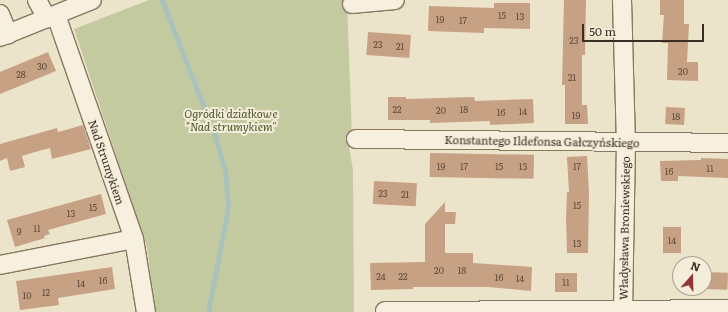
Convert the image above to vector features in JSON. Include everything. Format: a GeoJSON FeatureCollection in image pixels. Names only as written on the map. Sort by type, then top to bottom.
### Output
{"type":"FeatureCollection","features":[{"type":"Feature","properties":{"kind":"street","name":"Nad Strumykiem"},"geometry":{"type":"LineString","coordinates":[[38,0],[51,17],[134,239],[146,312]]}},
{"type":"Feature","properties":{"kind":"street"},"geometry":{"type":"LineString","coordinates":[[0,14],[4,36],[92,0]]}},
{"type":"Feature","properties":{"kind":"street"},"geometry":{"type":"LineString","coordinates":[[352,4],[395,0]]}},
{"type":"Feature","properties":{"kind":"street","name":"Władysława Broniewskiego"},"geometry":{"type":"LineString","coordinates":[[622,0],[626,142],[623,311]]}},
{"type":"Feature","properties":{"kind":"street","name":"Konstantego Ildefonsa Gałczyńskiego"},"geometry":{"type":"LineString","coordinates":[[356,139],[728,144]]}},
{"type":"Feature","properties":{"kind":"street"},"geometry":{"type":"LineString","coordinates":[[0,265],[134,239]]}},
{"type":"Feature","properties":{"kind":"street"},"geometry":{"type":"LineString","coordinates":[[385,311],[623,311],[728,309]]}},
{"type":"Feature","properties":{"kind":"green space","name":"Ogródki działkowe \"Nad strumykiem\""},"geometry":{"type":"Polygon","coordinates":[[[149,0],[347,0],[352,138],[348,141],[353,170],[354,312],[155,312],[147,248],[74,29],[149,0]]]}},
{"type":"Feature","properties":{"kind":"building"},"geometry":{"type":"Polygon","coordinates":[[[564,0],[586,0],[585,55],[582,55],[582,105],[587,105],[588,124],[565,124],[565,85],[562,85],[564,0]]]}},
{"type":"Feature","properties":{"kind":"building"},"geometry":{"type":"Polygon","coordinates":[[[660,0],[684,0],[684,24],[689,24],[687,62],[698,62],[698,81],[667,80],[668,43],[662,43],[664,15],[660,15],[660,0]]]}},
{"type":"Feature","properties":{"kind":"building"},"geometry":{"type":"Polygon","coordinates":[[[494,3],[530,3],[530,29],[484,28],[484,33],[428,31],[429,6],[494,8],[494,3]]]}},
{"type":"Feature","properties":{"kind":"building"},"geometry":{"type":"Polygon","coordinates":[[[368,32],[411,35],[409,58],[366,55],[368,32]]]}},
{"type":"Feature","properties":{"kind":"building"},"geometry":{"type":"Polygon","coordinates":[[[48,52],[56,71],[0,94],[0,72],[48,52]]]}},
{"type":"Feature","properties":{"kind":"building"},"geometry":{"type":"Polygon","coordinates":[[[388,97],[406,97],[406,99],[474,97],[475,101],[533,99],[534,123],[490,125],[490,121],[430,123],[430,120],[388,120],[388,97]]]}},
{"type":"Feature","properties":{"kind":"building"},"geometry":{"type":"Polygon","coordinates":[[[666,107],[685,108],[684,125],[665,124],[666,107]]]}},
{"type":"Feature","properties":{"kind":"building"},"geometry":{"type":"Polygon","coordinates":[[[83,125],[91,149],[52,159],[50,148],[35,152],[22,156],[25,167],[10,171],[7,158],[0,161],[0,144],[57,128],[58,132],[83,125]]]}},
{"type":"Feature","properties":{"kind":"building"},"geometry":{"type":"Polygon","coordinates":[[[430,153],[534,155],[534,179],[430,177],[430,153]]]}},
{"type":"Feature","properties":{"kind":"building"},"geometry":{"type":"Polygon","coordinates":[[[587,156],[589,193],[588,253],[567,253],[566,217],[567,192],[569,192],[567,157],[587,156]]]}},
{"type":"Feature","properties":{"kind":"building"},"geometry":{"type":"Polygon","coordinates":[[[701,158],[728,159],[728,178],[678,176],[678,181],[661,181],[660,161],[701,160],[701,158]]]}},
{"type":"Feature","properties":{"kind":"building"},"geometry":{"type":"Polygon","coordinates":[[[374,181],[417,183],[416,206],[373,204],[374,181]]]}},
{"type":"Feature","properties":{"kind":"building"},"geometry":{"type":"Polygon","coordinates":[[[101,194],[106,214],[48,230],[50,234],[44,236],[45,238],[15,247],[7,220],[101,194]]]}},
{"type":"Feature","properties":{"kind":"building"},"geometry":{"type":"Polygon","coordinates":[[[445,202],[445,212],[456,212],[455,224],[445,224],[445,253],[473,253],[473,263],[532,267],[531,291],[488,287],[413,287],[413,289],[371,290],[370,263],[425,262],[425,224],[445,202]]]}},
{"type":"Feature","properties":{"kind":"building"},"geometry":{"type":"Polygon","coordinates":[[[663,227],[681,227],[681,253],[663,253],[663,227]]]}},
{"type":"Feature","properties":{"kind":"building"},"geometry":{"type":"Polygon","coordinates":[[[112,267],[115,289],[58,298],[59,305],[20,310],[16,281],[112,267]]]}},
{"type":"Feature","properties":{"kind":"building"},"geometry":{"type":"Polygon","coordinates":[[[712,272],[728,273],[727,290],[712,289],[712,272]]]}},
{"type":"Feature","properties":{"kind":"building"},"geometry":{"type":"Polygon","coordinates":[[[555,273],[577,273],[577,292],[555,292],[555,273]]]}},
{"type":"Feature","properties":{"kind":"waterway"},"geometry":{"type":"LineString","coordinates":[[162,0],[215,136],[225,170],[228,202],[227,214],[208,312]]}}]}
